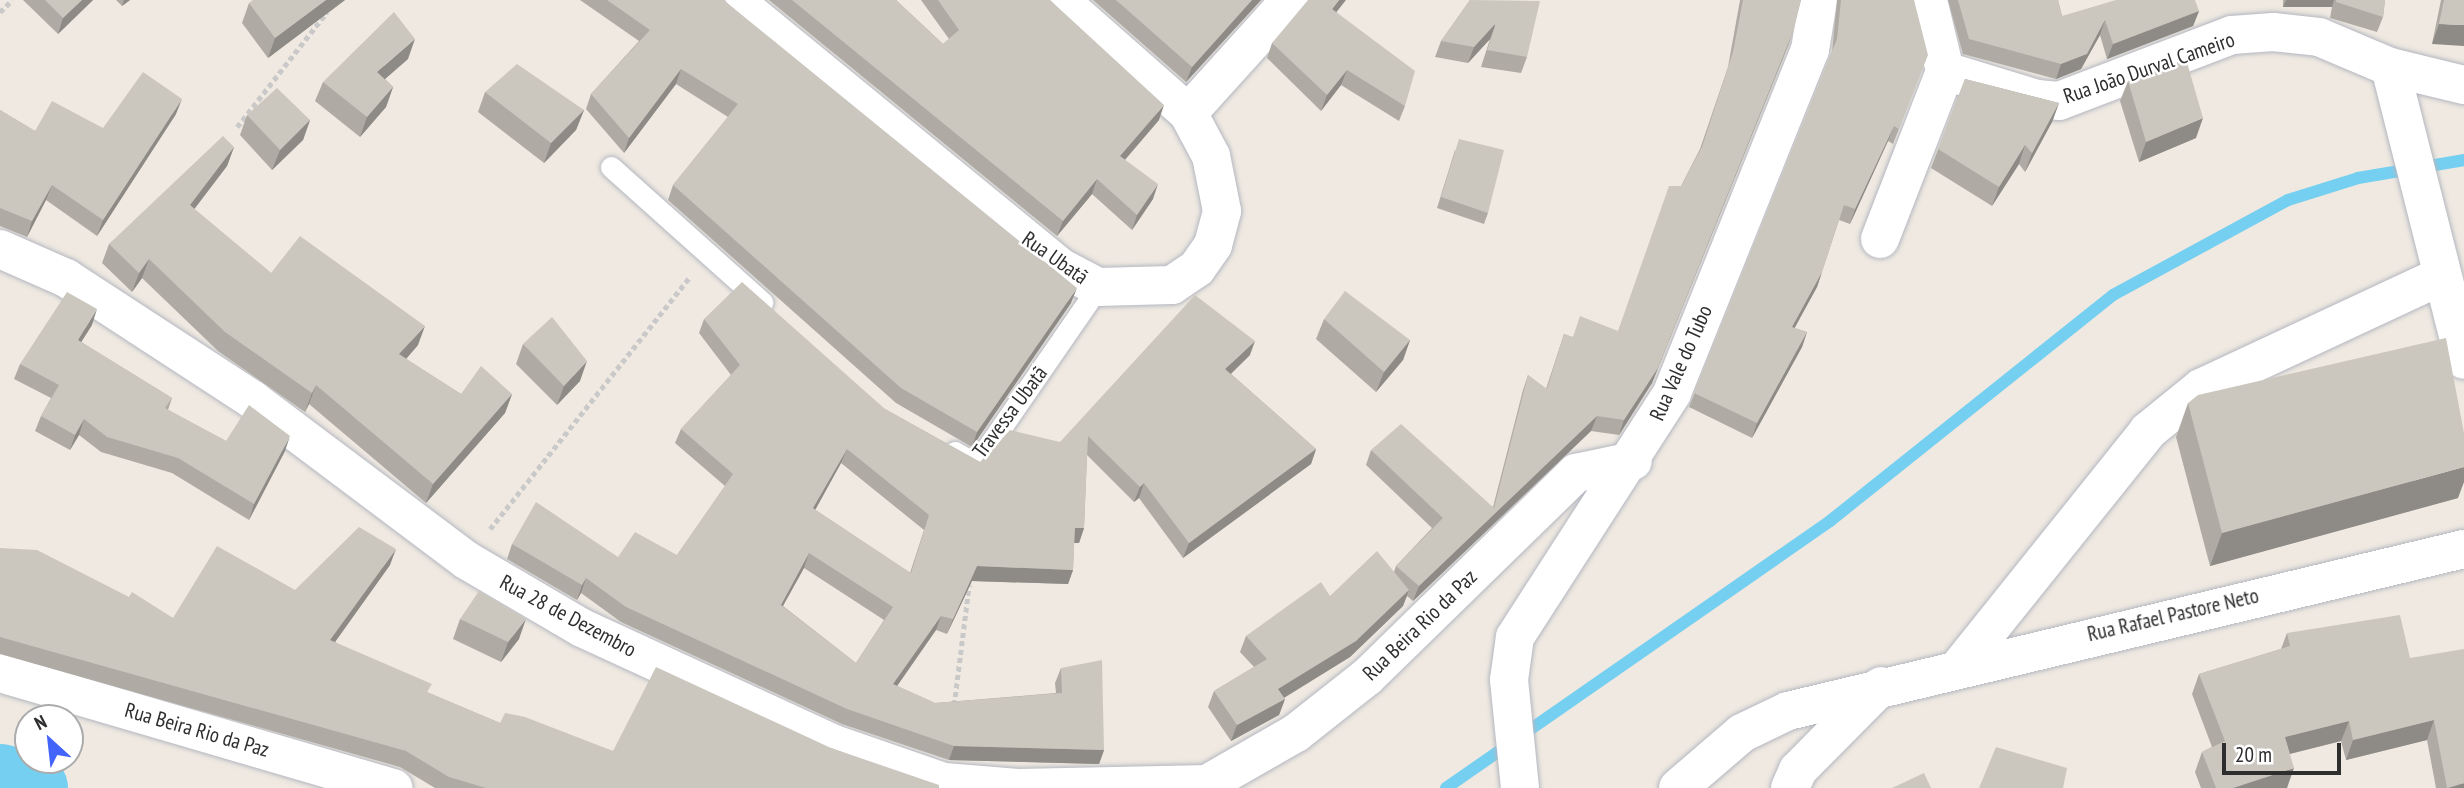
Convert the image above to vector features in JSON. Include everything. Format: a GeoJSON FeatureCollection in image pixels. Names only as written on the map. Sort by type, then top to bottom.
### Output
{"type":"FeatureCollection","features":[{"type":"Feature","properties":{"kind":"street","name":"Rua Ubatã"},"geometry":{"type":"LineString","coordinates":[[734,0],[1060,267],[1098,287],[1172,285],[1197,268],[1213,245],[1222,211],[1217,177],[1188,113],[1060,0]]}},
{"type":"Feature","properties":{"kind":"street"},"geometry":{"type":"LineString","coordinates":[[1188,113],[1290,0]]}},
{"type":"Feature","properties":{"kind":"street","name":"Rua Vale do Tubo"},"geometry":{"type":"LineString","coordinates":[[1520,771],[1509,680],[1515,636],[1528,610],[1633,461],[1672,393],[1805,63],[1818,0]]}},
{"type":"Feature","properties":{"kind":"street"},"geometry":{"type":"LineString","coordinates":[[1880,239],[1945,71],[1928,0]]}},
{"type":"Feature","properties":{"kind":"street","name":"Rua João Durval Cameiro"},"geometry":{"type":"LineString","coordinates":[[1945,71],[2059,101],[2232,36],[2273,32],[2319,37],[2390,67],[2464,85]]}},
{"type":"Feature","properties":{"kind":"street"},"geometry":{"type":"LineString","coordinates":[[2390,67],[2415,185],[2464,360]]}},
{"type":"Feature","properties":{"kind":"street","name":"Rua 28 de Dezembro"},"geometry":{"type":"LineString","coordinates":[[0,248],[66,278],[253,400],[466,560],[582,628],[834,744],[944,782],[1018,788],[1205,786]]}},
{"type":"Feature","properties":{"kind":"street"},"geometry":{"type":"LineString","coordinates":[[1960,666],[2148,431],[2202,388],[2441,275]]}},
{"type":"Feature","properties":{"kind":"street","name":"Rua Beira Rio da Paz"},"geometry":{"type":"LineString","coordinates":[[1205,786],[1296,733],[1367,677],[1576,473],[1633,461]]}},
{"type":"Feature","properties":{"kind":"street"},"geometry":{"type":"LineString","coordinates":[[1518,530],[1528,610]]}},
{"type":"Feature","properties":{"kind":"street","name":"Rua Rafael Pastore Neto"},"geometry":{"type":"LineString","coordinates":[[1678,788],[1742,733],[1788,711],[1960,666],[2464,549]]}},
{"type":"Feature","properties":{"kind":"street","name":"Rua Beira Rio da Paz"},"geometry":{"type":"LineString","coordinates":[[0,673],[394,788]]}},
{"type":"Feature","properties":{"kind":"street"},"geometry":{"type":"LineString","coordinates":[[1790,788],[1798,770],[1882,685]]}},
{"type":"Feature","properties":{"kind":"lane"},"geometry":{"type":"LineString","coordinates":[[611,167],[778,316]]}},
{"type":"Feature","properties":{"kind":"lane","name":"Travessa Ubatã"},"geometry":{"type":"LineString","coordinates":[[932,439],[976,464],[1098,287]]}},
{"type":"Feature","properties":{"kind":"path"},"geometry":{"type":"LineString","coordinates":[[0,12],[12,0]]}},
{"type":"Feature","properties":{"kind":"path"},"geometry":{"type":"LineString","coordinates":[[237,127],[336,0]]}},
{"type":"Feature","properties":{"kind":"path"},"geometry":{"type":"LineString","coordinates":[[466,560],[708,254]]}},
{"type":"Feature","properties":{"kind":"path"},"geometry":{"type":"LineString","coordinates":[[953,715],[971,569]]}},
{"type":"Feature","properties":{"kind":"building"},"geometry":{"type":"Polygon","coordinates":[[[45,0],[82,0],[63,18],[45,0]]]}},
{"type":"Feature","properties":{"kind":"building"},"geometry":{"type":"Polygon","coordinates":[[[253,0],[326,0],[275,38],[249,3],[253,0]]]}},
{"type":"Feature","properties":{"kind":"building"},"geometry":{"type":"Polygon","coordinates":[[[607,0],[725,0],[1077,288],[977,432],[901,388],[673,185],[738,104],[681,69],[629,138],[591,94],[650,30],[607,0]]]}},
{"type":"Feature","properties":{"kind":"building"},"geometry":{"type":"Polygon","coordinates":[[[792,0],[896,0],[943,44],[959,30],[938,0],[1050,0],[1164,105],[1120,156],[1158,184],[1137,215],[1097,179],[1063,221],[792,0]]]}},
{"type":"Feature","properties":{"kind":"building"},"geometry":{"type":"Polygon","coordinates":[[[1116,0],[1252,0],[1192,67],[1116,0]]]}},
{"type":"Feature","properties":{"kind":"building"},"geometry":{"type":"Polygon","coordinates":[[[1308,0],[1339,0],[1332,9],[1415,71],[1405,106],[1347,70],[1327,95],[1272,43],[1308,0]]]}},
{"type":"Feature","properties":{"kind":"building"},"geometry":{"type":"Polygon","coordinates":[[[1470,0],[1540,1],[1527,57],[1487,50],[1496,23],[1474,47],[1441,41],[1470,0]]]}},
{"type":"Feature","properties":{"kind":"building"},"geometry":{"type":"Polygon","coordinates":[[[1743,0],[1801,0],[1794,29],[1658,368],[1624,420],[1597,416],[1419,586],[1396,566],[1443,518],[1371,450],[1401,424],[1494,508],[1528,375],[1547,389],[1564,334],[1573,337],[1580,316],[1618,331],[1669,186],[1681,186],[1702,147],[1733,52],[1743,0]]]}},
{"type":"Feature","properties":{"kind":"building"},"geometry":{"type":"Polygon","coordinates":[[[1841,0],[1914,0],[1928,55],[1899,129],[1894,126],[1855,209],[1844,205],[1822,272],[1792,327],[1807,332],[1757,423],[1694,393],[1837,39],[1841,0]]]}},
{"type":"Feature","properties":{"kind":"building"},"geometry":{"type":"Polygon","coordinates":[[[1958,0],[2058,0],[2062,16],[2116,0],[2195,0],[2199,11],[2113,44],[2105,20],[2087,54],[2061,64],[1969,39],[1958,0]]]}},
{"type":"Feature","properties":{"kind":"building"},"geometry":{"type":"Polygon","coordinates":[[[2385,0],[2383,17],[2336,2],[2385,0]]]}},
{"type":"Feature","properties":{"kind":"building"},"geometry":{"type":"Polygon","coordinates":[[[2444,0],[2464,0],[2464,25],[2439,24],[2444,0]]]}},
{"type":"Feature","properties":{"kind":"building"},"geometry":{"type":"Polygon","coordinates":[[[394,12],[415,39],[377,72],[393,87],[367,117],[323,82],[394,12]]]}},
{"type":"Feature","properties":{"kind":"building"},"geometry":{"type":"Polygon","coordinates":[[[2186,59],[2203,118],[2146,142],[2128,81],[2186,59]]]}},
{"type":"Feature","properties":{"kind":"building"},"geometry":{"type":"Polygon","coordinates":[[[517,64],[584,110],[551,143],[485,92],[517,64]]]}},
{"type":"Feature","properties":{"kind":"building"},"geometry":{"type":"Polygon","coordinates":[[[143,72],[182,99],[103,220],[52,185],[32,221],[0,208],[0,110],[35,131],[52,101],[103,128],[143,72]]]}},
{"type":"Feature","properties":{"kind":"building"},"geometry":{"type":"Polygon","coordinates":[[[1965,79],[2059,103],[2032,153],[2025,145],[1999,187],[1938,149],[1965,79]]]}},
{"type":"Feature","properties":{"kind":"building"},"geometry":{"type":"Polygon","coordinates":[[[277,88],[310,120],[280,150],[247,115],[277,88]]]}},
{"type":"Feature","properties":{"kind":"building"},"geometry":{"type":"Polygon","coordinates":[[[223,136],[234,147],[190,205],[271,273],[300,236],[425,326],[399,354],[461,394],[481,366],[512,394],[433,484],[316,385],[312,393],[225,332],[149,259],[139,273],[109,244],[223,136]]]}},
{"type":"Feature","properties":{"kind":"building"},"geometry":{"type":"Polygon","coordinates":[[[1459,139],[1504,150],[1488,213],[1441,197],[1459,139]]]}},
{"type":"Feature","properties":{"kind":"building"},"geometry":{"type":"Polygon","coordinates":[[[742,282],[885,409],[980,462],[1010,430],[1060,442],[1195,295],[1255,341],[1225,369],[1316,449],[1189,543],[1144,483],[1140,487],[1088,436],[1084,528],[1075,528],[1073,570],[977,566],[953,619],[941,616],[893,684],[935,703],[1062,693],[1061,668],[1102,660],[1104,750],[954,746],[847,709],[626,607],[586,578],[582,585],[512,544],[536,502],[618,557],[635,532],[677,555],[733,474],[681,429],[740,365],[704,319],[742,282]],[[847,449],[813,508],[911,573],[929,515],[847,449]],[[809,553],[781,605],[856,663],[893,607],[809,553]]]}},
{"type":"Feature","properties":{"kind":"building"},"geometry":{"type":"Polygon","coordinates":[[[1345,291],[1410,340],[1384,372],[1324,319],[1345,291]]]}},
{"type":"Feature","properties":{"kind":"building"},"geometry":{"type":"Polygon","coordinates":[[[67,292],[97,309],[78,340],[172,398],[165,408],[226,441],[249,405],[290,436],[254,504],[178,458],[107,437],[84,419],[75,435],[41,416],[59,385],[20,364],[67,292]]]}},
{"type":"Feature","properties":{"kind":"building"},"geometry":{"type":"Polygon","coordinates":[[[552,317],[587,361],[564,386],[523,344],[552,317]]]}},
{"type":"Feature","properties":{"kind":"building"},"geometry":{"type":"Polygon","coordinates":[[[2446,338],[2464,433],[2464,467],[2222,533],[2188,403],[2198,395],[2446,338]]]}},
{"type":"Feature","properties":{"kind":"building"},"geometry":{"type":"Polygon","coordinates":[[[359,527],[396,549],[330,640],[432,684],[427,692],[500,723],[505,713],[525,717],[613,751],[656,667],[831,748],[939,785],[939,788],[486,788],[449,777],[406,751],[0,637],[0,548],[37,550],[129,597],[132,592],[173,618],[217,546],[295,590],[359,527]]]}},
{"type":"Feature","properties":{"kind":"building"},"geometry":{"type":"Polygon","coordinates":[[[1377,551],[1409,590],[1356,641],[1278,689],[1285,699],[1237,725],[1214,691],[1267,659],[1246,636],[1321,582],[1330,596],[1377,551]]]}},
{"type":"Feature","properties":{"kind":"building"},"geometry":{"type":"Polygon","coordinates":[[[479,591],[526,619],[508,642],[460,619],[479,591]]]}},
{"type":"Feature","properties":{"kind":"building"},"geometry":{"type":"Polygon","coordinates":[[[2400,615],[2410,658],[2464,649],[2464,783],[2447,788],[2434,720],[2353,740],[2349,721],[2285,737],[2294,768],[2233,788],[2216,788],[2202,752],[2225,741],[2199,674],[2290,646],[2287,633],[2400,615]]]}},
{"type":"Feature","properties":{"kind":"building"},"geometry":{"type":"Polygon","coordinates":[[[1996,747],[2067,768],[2063,788],[1979,788],[1996,747]]]}},
{"type":"Feature","properties":{"kind":"building"},"geometry":{"type":"Polygon","coordinates":[[[1924,773],[1931,788],[1892,788],[1924,773]]]}},
{"type":"Feature","properties":{"kind":"waterway"},"geometry":{"type":"LineString","coordinates":[[1446,788],[1830,521],[2113,295],[2288,200],[2358,178],[2464,160]]}},
{"type":"Feature","properties":{"kind":"waterway"},"geometry":{"type":"LineString","coordinates":[[0,780],[32,788]]}}]}
